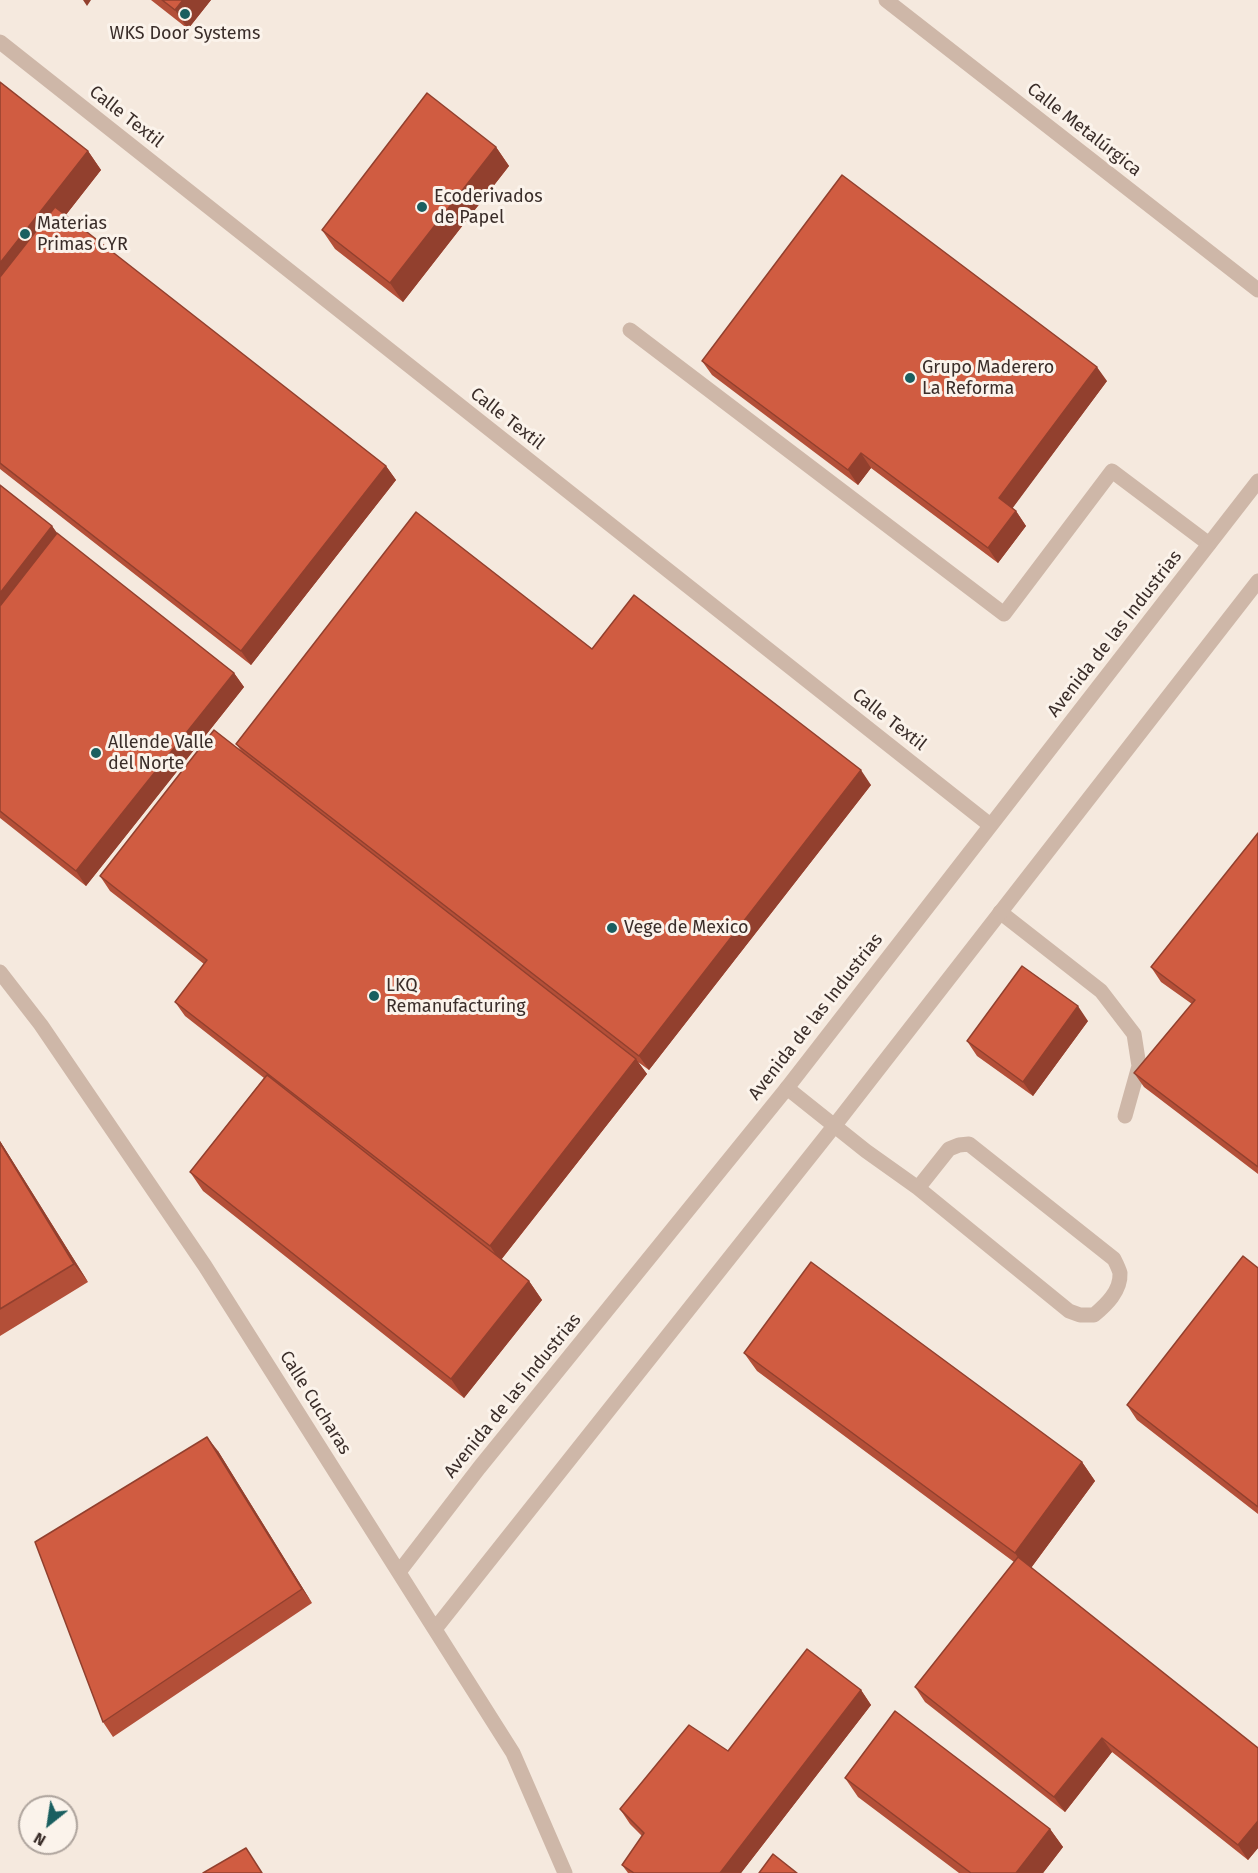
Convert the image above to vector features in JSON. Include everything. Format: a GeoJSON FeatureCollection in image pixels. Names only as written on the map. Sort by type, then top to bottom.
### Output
{"type":"FeatureCollection","features":[{"type":"Feature","properties":{"kind":"street","name":"Calle Metalúrgica"},"geometry":{"type":"LineString","coordinates":[[885,0],[1258,290]]}},
{"type":"Feature","properties":{"kind":"street","name":"Calle Textil"},"geometry":{"type":"LineString","coordinates":[[0,42],[990,825]]}},
{"type":"Feature","properties":{"kind":"street"},"geometry":{"type":"LineString","coordinates":[[630,330],[1004,614],[1112,471],[1209,544]]}},
{"type":"Feature","properties":{"kind":"street","name":"Avenida de las Industrias"},"geometry":{"type":"LineString","coordinates":[[399,1572],[479,1468],[787,1088],[1258,481]]}},
{"type":"Feature","properties":{"kind":"street"},"geometry":{"type":"LineString","coordinates":[[435,1629],[835,1125],[1258,581]]}},
{"type":"Feature","properties":{"kind":"street"},"geometry":{"type":"LineString","coordinates":[[1000,912],[1101,991],[1134,1034],[1139,1066],[1125,1116]]}},
{"type":"Feature","properties":{"kind":"street","name":"Calle Cucharas"},"geometry":{"type":"LineString","coordinates":[[0,972],[41,1024],[199,1256],[513,1753],[565,1873]]}},
{"type":"Feature","properties":{"kind":"street"},"geometry":{"type":"LineString","coordinates":[[787,1088],[866,1152],[918,1188],[1069,1311],[1080,1315],[1094,1315],[1109,1302],[1118,1286],[1120,1272],[1114,1259],[969,1144],[949,1149],[918,1188]]}},
{"type":"Feature","properties":{"kind":"building"},"geometry":{"type":"Polygon","coordinates":[[[162,0],[183,0],[175,10],[162,0]]]}},
{"type":"Feature","properties":{"kind":"building","name":"Materias Primas CYR"},"geometry":{"type":"Polygon","coordinates":[[[0,82],[88,151],[0,263],[0,82]]]}},
{"type":"Feature","properties":{"kind":"building","name":"Ecoderivados de Papel"},"geometry":{"type":"Polygon","coordinates":[[[427,93],[496,147],[390,283],[322,230],[427,93]]]}},
{"type":"Feature","properties":{"kind":"building","name":"Grupo Maderero La Reforma"},"geometry":{"type":"Polygon","coordinates":[[[842,175],[1097,367],[999,498],[1016,511],[988,548],[861,453],[848,470],[702,361],[842,175]]]}},
{"type":"Feature","properties":{"kind":"building"},"geometry":{"type":"Polygon","coordinates":[[[55,207],[386,466],[241,651],[0,463],[0,277],[55,207]]]}},
{"type":"Feature","properties":{"kind":"building"},"geometry":{"type":"Polygon","coordinates":[[[0,485],[52,526],[0,593],[0,485]]]}},
{"type":"Feature","properties":{"kind":"building","name":"Vege de Mexico"},"geometry":{"type":"Polygon","coordinates":[[[416,512],[592,649],[634,595],[861,770],[639,1056],[236,744],[416,512]]]}},
{"type":"Feature","properties":{"kind":"building","name":"Allende Valle del Norte"},"geometry":{"type":"Polygon","coordinates":[[[57,533],[234,673],[76,871],[0,811],[0,606],[57,533]]]}},
{"type":"Feature","properties":{"kind":"building","name":"LKQ Remanufacturing"},"geometry":{"type":"Polygon","coordinates":[[[214,730],[636,1059],[490,1246],[175,1002],[207,960],[100,876],[214,730]]]}},
{"type":"Feature","properties":{"kind":"building"},"geometry":{"type":"Polygon","coordinates":[[[1258,833],[1258,1167],[1134,1073],[1195,1000],[1151,967],[1258,833]]]}},
{"type":"Feature","properties":{"kind":"building"},"geometry":{"type":"Polygon","coordinates":[[[1022,966],[1078,1006],[1023,1082],[967,1041],[1022,966]]]}},
{"type":"Feature","properties":{"kind":"building"},"geometry":{"type":"Polygon","coordinates":[[[267,1075],[529,1281],[451,1379],[190,1172],[267,1075]]]}},
{"type":"Feature","properties":{"kind":"building"},"geometry":{"type":"Polygon","coordinates":[[[0,1143],[74,1264],[0,1309],[0,1143]]]}},
{"type":"Feature","properties":{"kind":"building"},"geometry":{"type":"Polygon","coordinates":[[[1243,1256],[1258,1268],[1258,1507],[1127,1405],[1243,1256]]]}},
{"type":"Feature","properties":{"kind":"building"},"geometry":{"type":"Polygon","coordinates":[[[811,1262],[1082,1462],[1015,1553],[744,1353],[811,1262]]]}},
{"type":"Feature","properties":{"kind":"building"},"geometry":{"type":"Polygon","coordinates":[[[207,1437],[302,1589],[103,1722],[35,1542],[207,1437]]]}},
{"type":"Feature","properties":{"kind":"building"},"geometry":{"type":"Polygon","coordinates":[[[1018,1557],[1258,1748],[1258,1821],[1238,1845],[1102,1738],[1054,1797],[915,1687],[1018,1557]]]}},
{"type":"Feature","properties":{"kind":"building"},"geometry":{"type":"Polygon","coordinates":[[[807,1649],[861,1690],[720,1873],[634,1873],[622,1865],[644,1833],[620,1809],[689,1725],[728,1751],[807,1649]]]}},
{"type":"Feature","properties":{"kind":"building"},"geometry":{"type":"Polygon","coordinates":[[[895,1711],[1050,1829],[1016,1873],[971,1873],[845,1778],[895,1711]]]}},
{"type":"Feature","properties":{"kind":"building"},"geometry":{"type":"Polygon","coordinates":[[[246,1848],[262,1873],[203,1873],[246,1848]]]}},
{"type":"Feature","properties":{"kind":"building"},"geometry":{"type":"Polygon","coordinates":[[[773,1854],[797,1873],[759,1873],[773,1854]]]}},
{"type":"Feature","properties":{"kind":"place","name":"WKS Door Systems"},"geometry":{"type":"Point","coordinates":[185,14]}},
{"type":"Feature","properties":{"kind":"place","name":"Ecoderivados de Papel"},"geometry":{"type":"Point","coordinates":[422,207]}},
{"type":"Feature","properties":{"kind":"place","name":"Materias Primas CYR"},"geometry":{"type":"Point","coordinates":[25,234]}},
{"type":"Feature","properties":{"kind":"place","name":"Grupo Maderero La Reforma"},"geometry":{"type":"Point","coordinates":[910,378]}},
{"type":"Feature","properties":{"kind":"place","name":"Allende Valle del Norte"},"geometry":{"type":"Point","coordinates":[96,753]}},
{"type":"Feature","properties":{"kind":"place","name":"Vege de Mexico"},"geometry":{"type":"Point","coordinates":[612,928]}},
{"type":"Feature","properties":{"kind":"place","name":"LKQ Remanufacturing"},"geometry":{"type":"Point","coordinates":[374,996]}}]}
